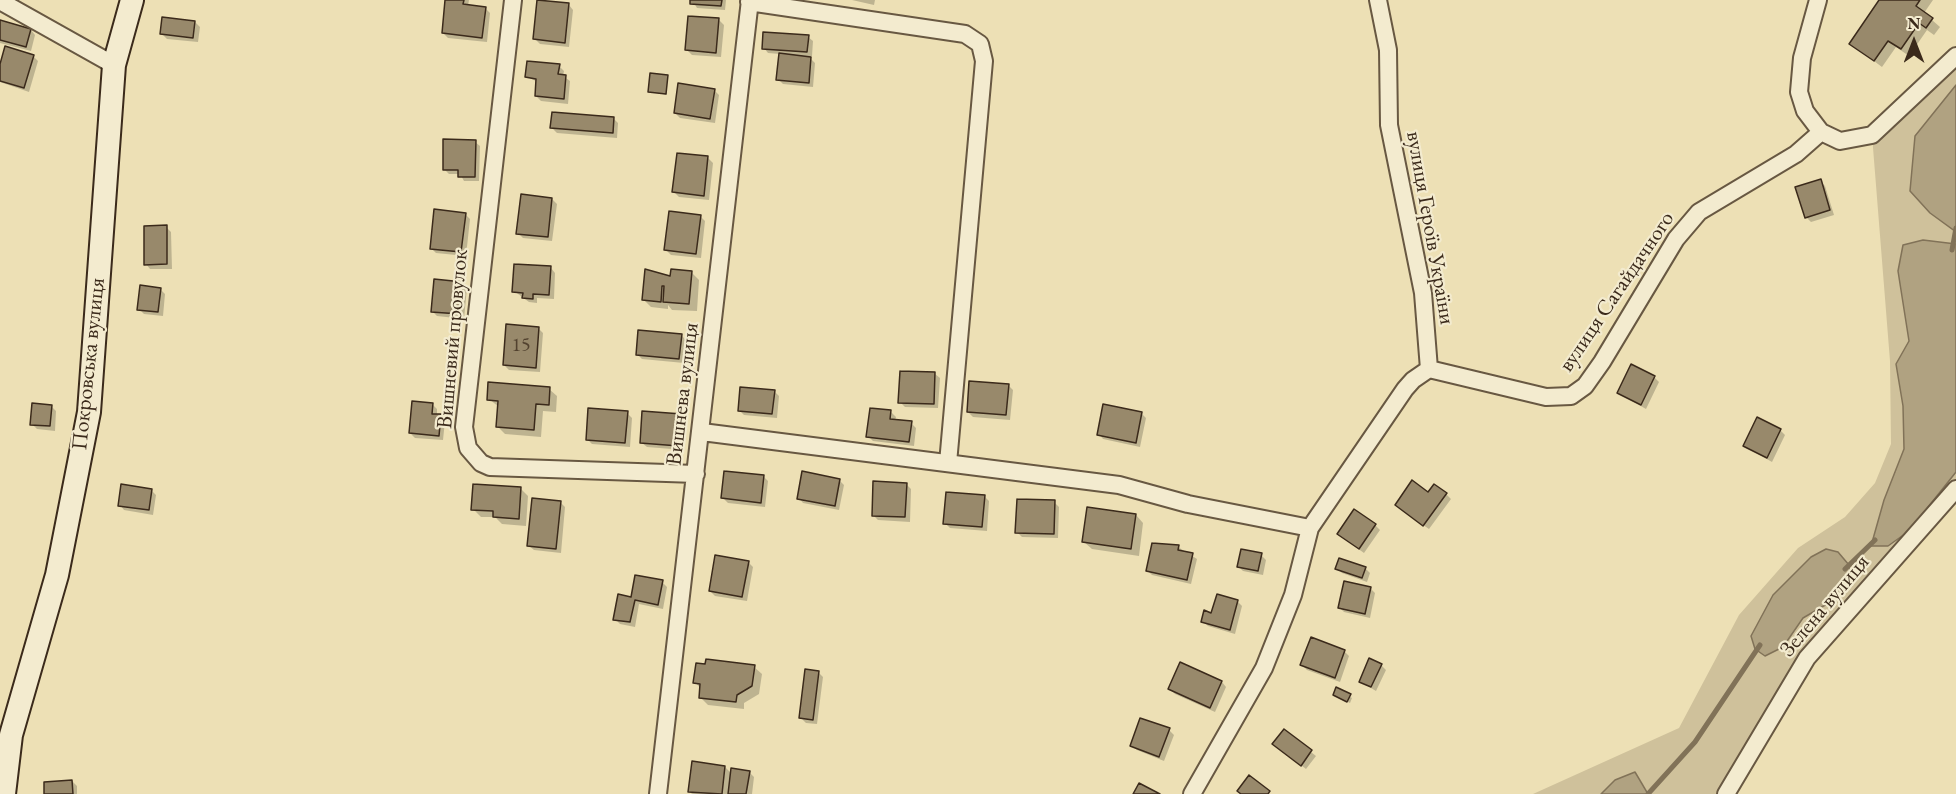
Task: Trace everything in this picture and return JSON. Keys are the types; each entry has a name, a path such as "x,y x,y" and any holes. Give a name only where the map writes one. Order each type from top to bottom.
{"street":[{"name":"Покровська вулиця","path":"4,794 11,735 57,575 89,412 114,65 132,0"},
{"name":"Вишневий провулок","path":"513,0 464,427 468,448 481,463 490,467 696,474"},
{"name":"вулиця Героїв України","path":"1378,0 1388,50 1389,125 1423,293 1429,369"},
{"path":"1818,0 1802,58 1799,92 1805,111 1821,132 1840,141 1872,135 1956,56"},
{"path":"0,1 114,65"},
{"path":"749,1 965,34 980,44 984,60 948,463"},
{"name":"Вишнева вулиця","path":"658,794 702,432 749,1"},
{"name":"вулиця Сагайдачного","path":"1429,369 1546,397 1571,396 1585,386 1602,362 1623,323 1687,224 1711,203 1796,154 1821,132"},
{"path":"1192,794 1263,668 1293,595 1310,528 1405,389 1429,369"},
{"path":"702,432 1119,485 1188,504 1310,528"},
{"name":"Зелена вулиця","path":"1726,794 1807,658 1956,489"}],"shaded area":[{"path":"1956,56 1956,489 1807,658 1726,794 1649,794 1635,772 1615,780 1601,794 1533,794 1679,728 1739,615 1798,548 1845,517 1875,483 1891,444 1890,361 1872,135"},
{"path":"1956,85 1956,232 1930,213 1910,191 1915,136"},
{"path":"1923,240 1956,244 1956,472 1909,531 1888,546 1871,546 1884,500 1904,449 1903,406 1896,364 1909,341 1898,271 1903,245"},
{"path":"1826,549 1838,552 1849,565 1851,578 1846,589 1839,597 1803,618 1783,647 1765,656 1755,649 1751,636 1773,595 1811,557"},
{"path":"1635,772 1648,794 1601,794 1615,780"}],"building":[{"path":"445,0 464,0 463,4 486,7 482,38 442,33"},
{"path":"537,0 569,3 565,43 533,39"},
{"path":"690,0 722,0 721,6 690,4"},
{"path":"1879,0 1920,0 1916,6 1933,18 1926,28 1919,23 1901,49 1888,41 1874,61 1849,44"},
{"path":"688,16 719,18 716,53 685,50"},
{"path":"162,17 195,21 193,38 160,34"},
{"path":"0,20 31,29 26,47 0,40"},
{"path":"763,32 809,35 807,52 762,49"},
{"path":"5,46 34,55 24,88 0,81 0,64"},
{"path":"779,53 811,57 809,83 776,80"},
{"path":"527,61 560,64 558,74 566,75 564,99 535,96 536,79 525,77"},
{"path":"650,73 668,75 666,94 648,92"},
{"path":"678,83 715,89 710,119 674,113"},
{"path":"552,112 614,117 613,133 550,128"},
{"path":"443,139 476,140 475,177 458,177 458,170 443,170"},
{"path":"677,153 708,156 704,196 672,192"},
{"path":"1821,179 1830,210 1805,218 1795,187"},
{"path":"521,194 552,198 548,237 516,234"},
{"path":"434,209 466,213 461,252 430,249"},
{"path":"669,211 701,215 696,254 664,250"},
{"path":"167,225 167,264 144,265 144,226"},
{"path":"514,264 551,266 549,295 533,294 533,299 522,298 523,293 512,292"},
{"path":"645,269 670,276 671,269 692,271 689,304 663,302 664,286 662,286 661,302 642,300"},
{"path":"434,279 463,282 460,314 431,312"},
{"path":"140,285 161,288 158,312 137,310"},
{"path":"506,324 539,327 536,368 503,365"},
{"path":"638,330 682,334 679,359 636,355"},
{"path":"1631,364 1655,376 1641,405 1617,393"},
{"path":"900,371 935,372 934,404 898,403"},
{"path":"969,381 1009,384 1006,415 967,412"},
{"path":"488,382 550,387 549,405 536,404 534,430 496,427 498,401 487,400"},
{"path":"740,387 775,390 772,414 738,411"},
{"path":"412,401 433,403 432,414 441,414 439,436 409,433"},
{"path":"32,403 52,405 50,426 30,425"},
{"path":"1103,404 1142,412 1136,443 1097,435"},
{"path":"588,408 628,411 625,443 586,440"},
{"path":"870,408 891,410 890,419 912,421 909,442 866,437"},
{"path":"642,411 682,414 679,446 640,443"},
{"path":"1757,417 1781,429 1767,458 1743,446"},
{"path":"724,471 764,475 761,503 721,498"},
{"path":"802,471 840,479 835,506 797,499"},
{"path":"1412,480 1428,492 1434,484 1447,493 1423,526 1395,505"},
{"path":"873,481 907,483 905,517 872,516"},
{"path":"121,484 152,489 149,510 118,506"},
{"path":"473,484 521,487 519,519 493,517 493,511 471,510"},
{"path":"946,492 985,495 982,527 943,524"},
{"path":"532,498 561,501 556,549 527,546"},
{"path":"1017,499 1055,500 1054,534 1015,533"},
{"path":"1087,507 1136,514 1131,549 1082,542"},
{"path":"1354,509 1376,524 1359,549 1337,534"},
{"path":"1152,543 1179,545 1178,550 1193,553 1187,580 1146,571"},
{"path":"1241,549 1262,553 1258,571 1237,567"},
{"path":"715,555 749,561 742,597 709,591"},
{"path":"1339,558 1366,567 1362,578 1335,569"},
{"path":"635,575 663,580 658,605 635,600 630,622 613,620 618,594 631,597"},
{"path":"1344,581 1371,587 1365,614 1338,608"},
{"path":"1217,594 1238,600 1230,630 1201,622 1204,610 1211,613"},
{"path":"1311,637 1345,650 1335,678 1300,665"},
{"path":"1369,658 1382,664 1371,687 1359,682"},
{"path":"706,659 755,665 752,686 737,695 736,702 699,698 700,684 693,683 696,663 705,664"},
{"path":"1180,662 1222,681 1210,708 1168,689"},
{"path":"805,669 819,671 813,720 799,718"},
{"path":"1336,687 1351,694 1347,702 1333,695"},
{"path":"1140,718 1170,728 1159,757 1130,746"},
{"path":"1284,729 1312,750 1301,766 1272,744"},
{"path":"692,761 725,766 722,794 688,792"},
{"path":"731,768 750,771 746,794 728,794"},
{"path":"1249,775 1270,791 1268,794 1241,794 1237,791"},
{"path":"72,780 73,794 44,794 44,782"},
{"path":"1139,783 1160,794 1133,794"}],"waterway":[{"path":"1952,250 1956,228"},
{"path":"1845,569 1875,540"},
{"path":"1648,794 1695,742 1760,645"}]}
